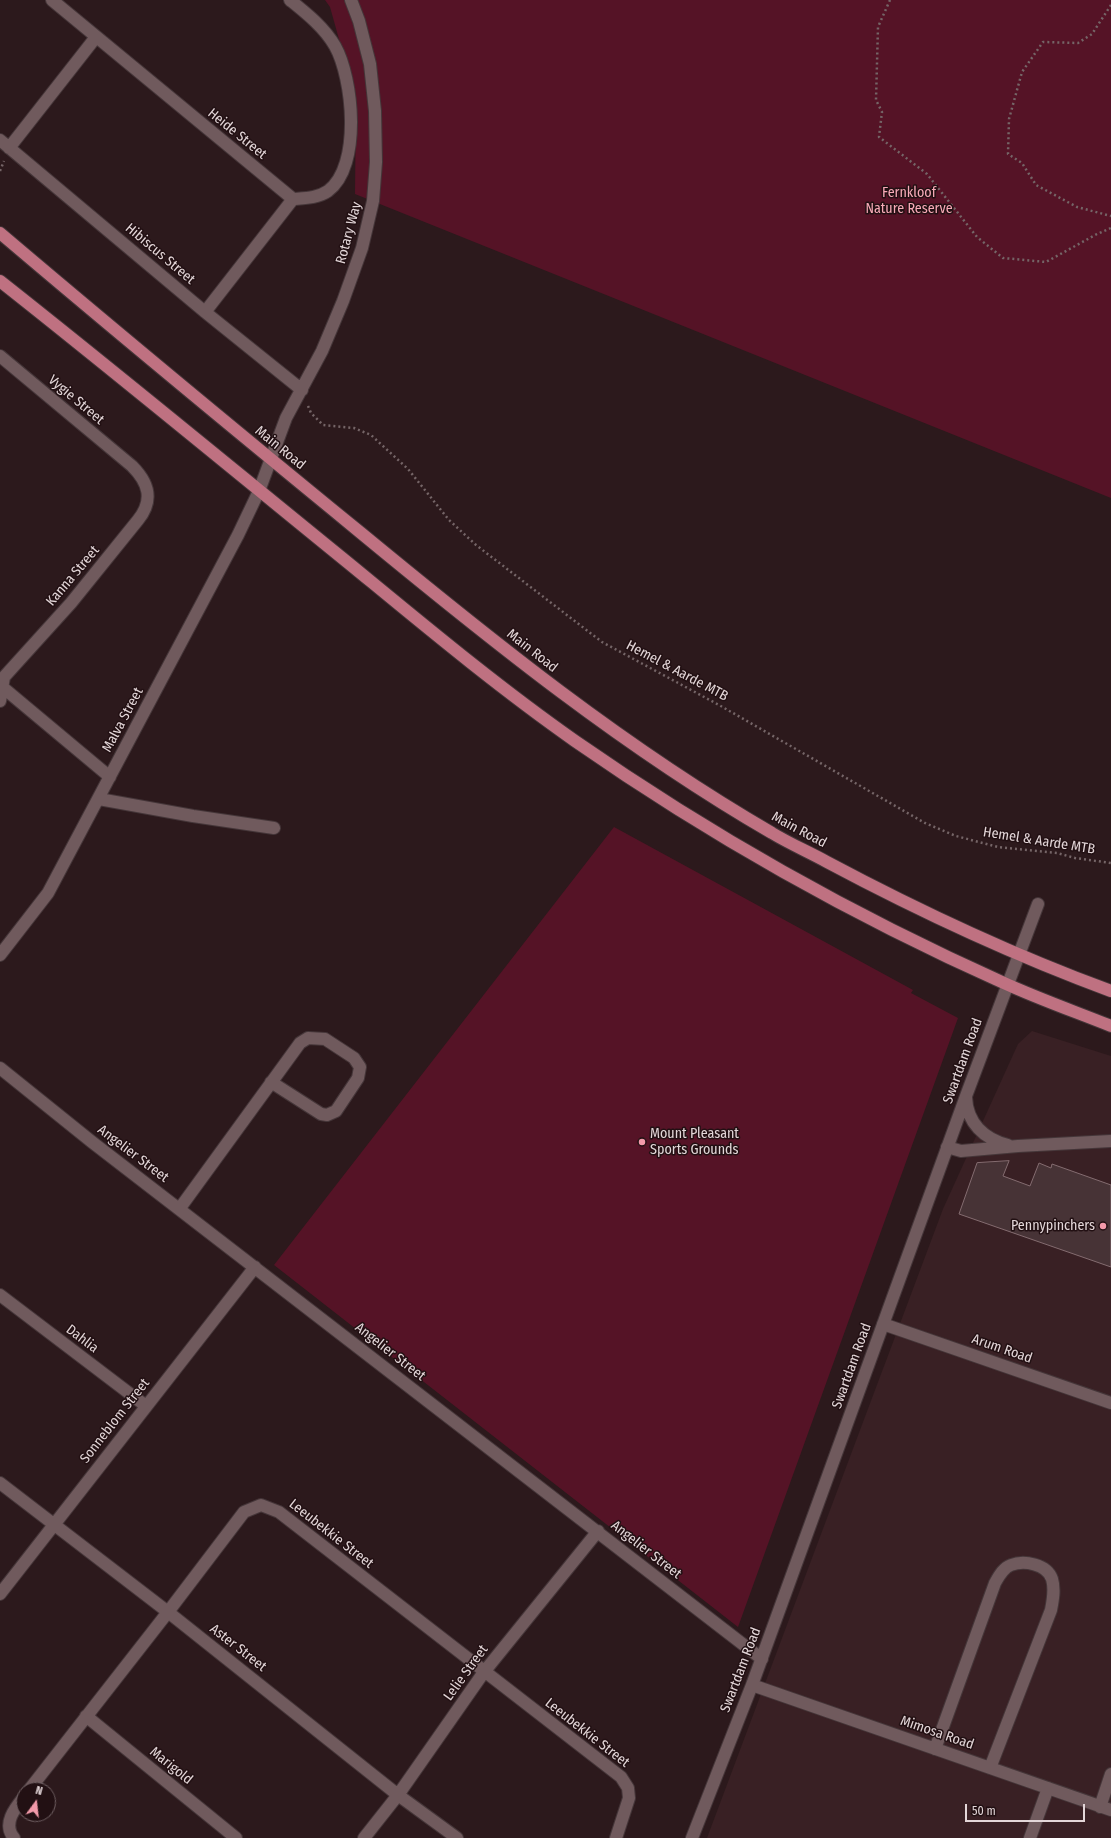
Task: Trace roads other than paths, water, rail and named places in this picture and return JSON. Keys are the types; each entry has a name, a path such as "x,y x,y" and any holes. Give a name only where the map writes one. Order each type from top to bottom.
{"main road":[{"name":"Main Road","path":"0,233 116,332 451,608 539,677 656,759 774,834 922,911 1019,955 1111,991"},
{"path":"0,281 112,370 494,681 573,739 627,776 718,834 862,915 1008,984 1111,1026"}],"street":[{"name":"Heide Street","path":"52,0 293,200"},
{"path":"206,312 293,200 314,198 328,190 338,180 346,166 350,143 350,113 346,81 335,46 323,30 290,0"},
{"name":"Rotary Way","path":"270,459 286,418 322,351 343,300 362,248 373,201 376,162 375,111 371,72 359,21 350,0"},
{"path":"5,144 96,37"},
{"name":"Hibiscus Street","path":"5,144 302,390"},
{"name":"Vygie Street","path":"0,356 132,466"},
{"name":"Malva Street","path":"0,956 48,893 238,535 259,491 270,459"},
{"name":"Kanna Street","path":"0,701 1,686 4,677 71,603 144,512 148,500 145,482 141,475 132,466"},
{"path":"1,686 110,777"},
{"path":"99,799 193,816 274,828"},
{"name":"Swartdam Road","path":"692,1838 762,1659 947,1147 1038,904"},
{"path":"180,1208 271,1082 300,1043 308,1038 325,1039 354,1058 360,1067 358,1078 341,1104 332,1114 327,1115 321,1114 271,1082"},
{"name":"Angelier Street","path":"0,1068 92,1142 180,1208 762,1659"},
{"path":"966,1096 969,1116 978,1129 993,1140 1018,1146"},
{"path":"947,1147 961,1151 1111,1141"},
{"name":"Sonneblom Street","path":"0,1594 255,1267"},
{"name":"Dahlia","path":"0,1295 146,1406"},
{"name":"Arum Road","path":"883,1324 1111,1403"},
{"name":"Aster Street","path":"0,1484 168,1612 398,1795 457,1838"},
{"name":"Leeubekkie Street","path":"35,1782 244,1512 261,1506 279,1512 621,1777 628,1788 629,1798 616,1838"},
{"name":"Lelie Street","path":"364,1838 398,1795 484,1672 598,1531"},
{"path":"935,1749 994,1583 1002,1571 1011,1565 1023,1562 1035,1565 1046,1570 1052,1578 1052,1610 990,1768"},
{"name":"Mimosa Road","path":"752,1685 1105,1809"},
{"name":"Marigold","path":"86,1716 236,1838"},
{"path":"1105,1809 1111,1774"},
{"path":"1030,1838 1048,1788"},
{"path":"14,1838 10,1832 10,1820 16,1810"}],"place":[{"name":"Mount Pleasant Sports Grounds","path":"642,1142"},
{"name":"Pennypinchers","path":"1103,1226"}],"park label":[{"name":"Fernkloof Nature Reserve","path":"909,202"}]}
